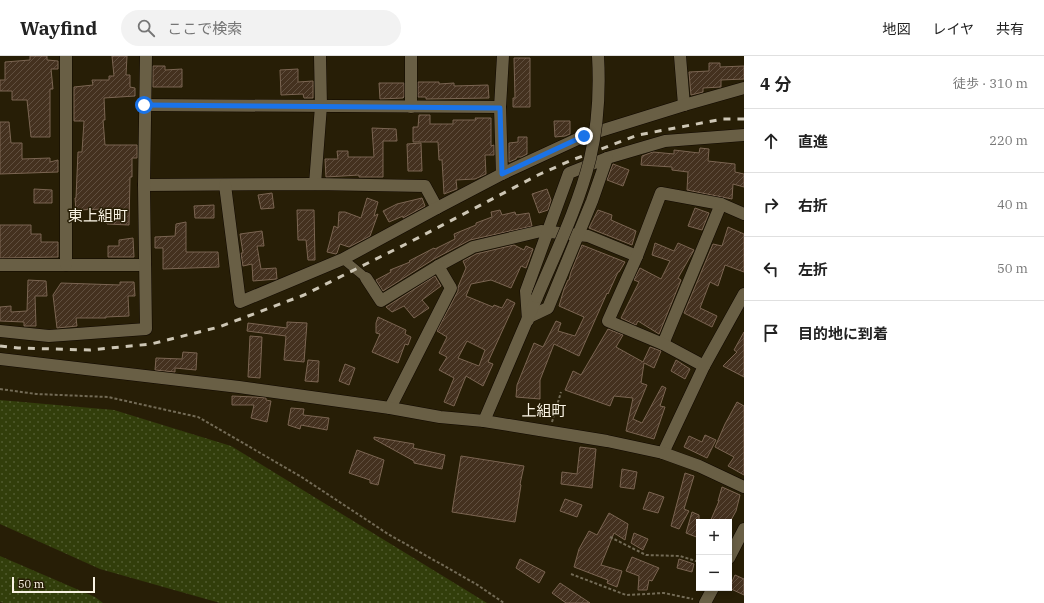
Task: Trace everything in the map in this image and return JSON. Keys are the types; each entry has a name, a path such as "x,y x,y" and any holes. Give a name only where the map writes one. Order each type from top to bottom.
{"street":[{"path":"66,56 66,265"},
{"path":"0,331 49,336 146,329 144,105 146,56"},
{"path":"315,184 321,106 320,56"},
{"path":"411,56 411,106"},
{"path":"502,174 500,108 503,56"},
{"path":"484,421 576,204 590,160 600,83 598,56"},
{"path":"680,56 684,105"},
{"path":"225,185 240,302 343,259 502,174 584,136 744,88"},
{"path":"144,105 411,106 500,108"},
{"path":"528,318 526,292 568,173 607,158 665,141 744,135"},
{"path":"528,318 548,308 592,201 607,158"},
{"path":"144,184 315,184 426,186 437,208"},
{"path":"704,366 663,344 608,321 637,256 661,194 721,204 744,214"},
{"path":"663,344 721,204"},
{"path":"343,259 366,278 381,301 438,266 473,247 541,231 588,236 637,256"},
{"path":"0,265 145,265"},
{"path":"390,408 451,288 438,266"},
{"path":"663,453 704,366 744,294"},
{"path":"0,359 239,387 390,408 440,417 484,421 607,441 663,453 699,466 744,487"},
{"path":"731,555 743,535"},
{"path":"702,602 711,591"}],"path":[{"path":"0,389 36,394 108,397 198,417 300,476 388,534 476,584 504,603"},
{"path":"551,425 561,392"},
{"path":"610,537 646,555 680,556 696,561"},
{"path":"571,574 626,595 664,593 702,602"}],"green space":[{"path":"0,400 114,410 231,446 487,603 220,603 100,569 0,524"},
{"path":"0,556 95,597 103,603 0,602"}],"building":[{"path":"30,56 47,56 47,60 58,61 58,69 51,69 53,89 50,89 50,137 31,137 27,100 12,100 12,91 0,91 0,80 5,80 5,62 30,60"},
{"path":"112,56 127,56 126,75 130,75 130,87 135,88 135,96 104,98 105,120 103,120 105,145 137,145 137,158 132,158 132,177 130,177 129,225 107,224 106,209 76,210 75,198 78,152 82,152 84,121 74,121 74,87 93,85 92,80 109,80 109,76 114,76"},
{"path":"514,58 530,58 530,107 513,107 513,98 515,98"},
{"path":"709,63 720,63 720,67 744,66 744,79 721,80 721,87 703,88 703,92 691,95 689,72 709,71"},
{"path":"153,66 165,66 165,70 182,69 182,87 153,87"},
{"path":"298,69 298,82 313,81 313,98 304,98 303,94 281,95 280,70"},
{"path":"418,82 439,82 439,84 454,83 454,86 488,85 489,98 426,99 426,97 418,97"},
{"path":"379,83 404,83 404,97 380,99"},
{"path":"419,115 430,115 430,124 453,124 453,120 476,120 475,118 491,118 491,146 494,145 494,155 485,155 486,174 475,179 456,180 457,189 444,194 442,160 439,160 438,142 413,142 413,127 418,127"},
{"path":"554,121 570,121 570,134 555,137"},
{"path":"0,122 9,122 11,143 22,143 22,159 50,158 50,162 58,160 58,172 0,174"},
{"path":"372,128 396,129 397,141 383,141 383,177 359,177 359,175 326,177 325,159 338,159 337,151 348,151 348,157 374,157"},
{"path":"518,137 527,137 527,154 517,157 509,162 509,143 518,142"},
{"path":"421,143 422,171 408,171 407,144"},
{"path":"700,148 709,149 708,161 735,164 735,172 744,174 744,187 733,184 732,199 687,190 688,172 672,170 672,167 641,165 642,156 653,152 674,154 674,150 699,153"},
{"path":"613,164 629,170 623,186 607,180"},
{"path":"34,189 52,190 52,203 34,203"},
{"path":"547,189 551,200 548,210 539,213 532,194"},
{"path":"272,193 274,208 261,209 258,195"},
{"path":"367,198 378,202 374,216 378,214 370,236 349,247 340,244 336,254 327,252 334,226 338,228 339,212 345,212 361,218"},
{"path":"422,198 425,206 403,218 403,216 389,222 383,211 397,204"},
{"path":"214,205 214,218 195,218 194,206"},
{"path":"695,208 709,213 702,230 688,226"},
{"path":"297,210 314,210 315,260 308,260 306,240 298,240"},
{"path":"500,210 502,215 515,212 516,215 529,213 532,226 470,240 434,259 383,291 376,280 391,272 390,270 410,262 409,261 434,248 435,249 455,239 454,234 492,217 491,212"},
{"path":"598,210 612,215 611,220 636,231 632,245 589,228"},
{"path":"186,222 186,252 218,252 219,267 163,269 163,248 155,248 155,237 175,236 176,224"},
{"path":"0,225 31,225 31,234 41,234 41,242 58,242 58,257 0,258"},
{"path":"728,227 744,234 744,272 725,265 718,286 710,282 700,308 717,316 712,327 684,313 713,244 722,246"},
{"path":"262,231 264,246 257,246 261,269 276,268 277,279 253,281 252,264 243,266 241,253 243,253 240,234"},
{"path":"133,238 134,257 108,257 108,246 119,246 119,240"},
{"path":"655,243 674,251 678,243 694,250 678,278 681,280 659,334 638,321 636,325 621,318 639,282 634,280 640,268 661,279 670,261 652,255"},
{"path":"514,245 524,250 526,246 533,249 526,268 521,266 511,288 491,280 471,284 466,296 493,307 494,305 502,308 507,299 515,303 488,362 493,364 483,386 466,376 454,406 444,402 454,378 439,370 447,357 439,353 447,337 437,331 458,291 458,287 466,268 463,261 476,254","holes":["467,341 485,350 479,366 458,358"]},
{"path":"582,245 625,262 618,272 608,294 607,293 579,356 554,344 540,380 540,399 516,397 517,385 534,343 543,347 556,321 561,323 558,331 575,336 584,317 559,306 564,289 569,280"},
{"path":"435,276 441,286 422,300 429,308 414,318 404,306 392,312 386,307"},
{"path":"28,280 46,281 47,296 35,296 36,326 24,326 24,322 0,321 0,307 11,306 11,312 27,311"},
{"path":"120,282 134,282 135,296 128,296 129,316 76,318 77,326 57,328 53,295 61,283 120,285"},
{"path":"378,317 406,330 405,334 411,337 408,345 405,344 398,363 372,352 380,334 376,333 376,323"},
{"path":"287,322 307,323 304,362 284,360 286,336 247,331 248,323 287,328"},
{"path":"608,329 623,335 616,347 643,362 650,347 661,351 654,368 644,363 641,383 647,385 633,419 642,423 662,386 666,388 660,406 665,407 654,439 626,431 633,398 614,396 610,406 565,390 573,371 581,375"},
{"path":"744,332 744,377 723,366 737,352 734,350"},
{"path":"250,336 262,337 260,378 248,377"},
{"path":"183,352 197,353 196,370 175,368 175,372 155,370 156,358 182,359"},
{"path":"308,360 319,361 318,382 305,381"},
{"path":"676,360 690,369 685,379 671,371"},
{"path":"345,364 355,368 349,385 339,381"},
{"path":"232,396 266,398 266,400 271,401 267,422 251,418 254,405 232,405"},
{"path":"737,402 744,406 744,475 728,466 734,457 715,447"},
{"path":"291,408 304,409 303,415 329,418 327,430 301,425 300,429 288,425"},
{"path":"705,435 716,440 707,458 684,447 689,436 702,442"},
{"path":"374,437 414,444 413,448 445,455 442,469 414,463 414,461 374,439"},
{"path":"580,447 596,449 592,488 561,484 562,472 577,474"},
{"path":"357,450 384,460 378,485 370,483 370,480 349,473"},
{"path":"461,456 524,466 515,522 452,512"},
{"path":"622,469 637,472 634,489 620,487"},
{"path":"685,473 694,476 684,509 689,511 679,529 671,526"},
{"path":"722,487 740,495 736,511 732,519 711,519"},
{"path":"649,492 664,497 658,513 643,509"},
{"path":"565,499 582,505 577,517 560,511"},
{"path":"692,512 699,515 699,519 696,519 696,537 686,533"},
{"path":"609,513 628,524 625,540 614,533 601,565 622,571 617,587 607,583 608,580 574,567 579,549 589,531 597,535"},
{"path":"634,533 648,539 643,550 631,543"},
{"path":"632,557 659,568 652,581 649,580 647,590 638,590 639,576 626,571"},
{"path":"520,559 545,572 539,583 516,568"},
{"path":"679,559 694,564 692,572 677,568"},
{"path":"735,575 744,579 744,595 732,589 732,582"},
{"path":"560,583 590,603 566,603 552,593"}],"railway":[{"path":"0,346 90,350 151,344 219,327 304,295 410,242 538,175 572,160 638,135 723,119 744,119"}],"district":[{"name":"東上組町","path":"98,216"},
{"name":"上組町","path":"544,411"}],"route":[{"path":"144,105 500,108 502,174 584,136"}]}
